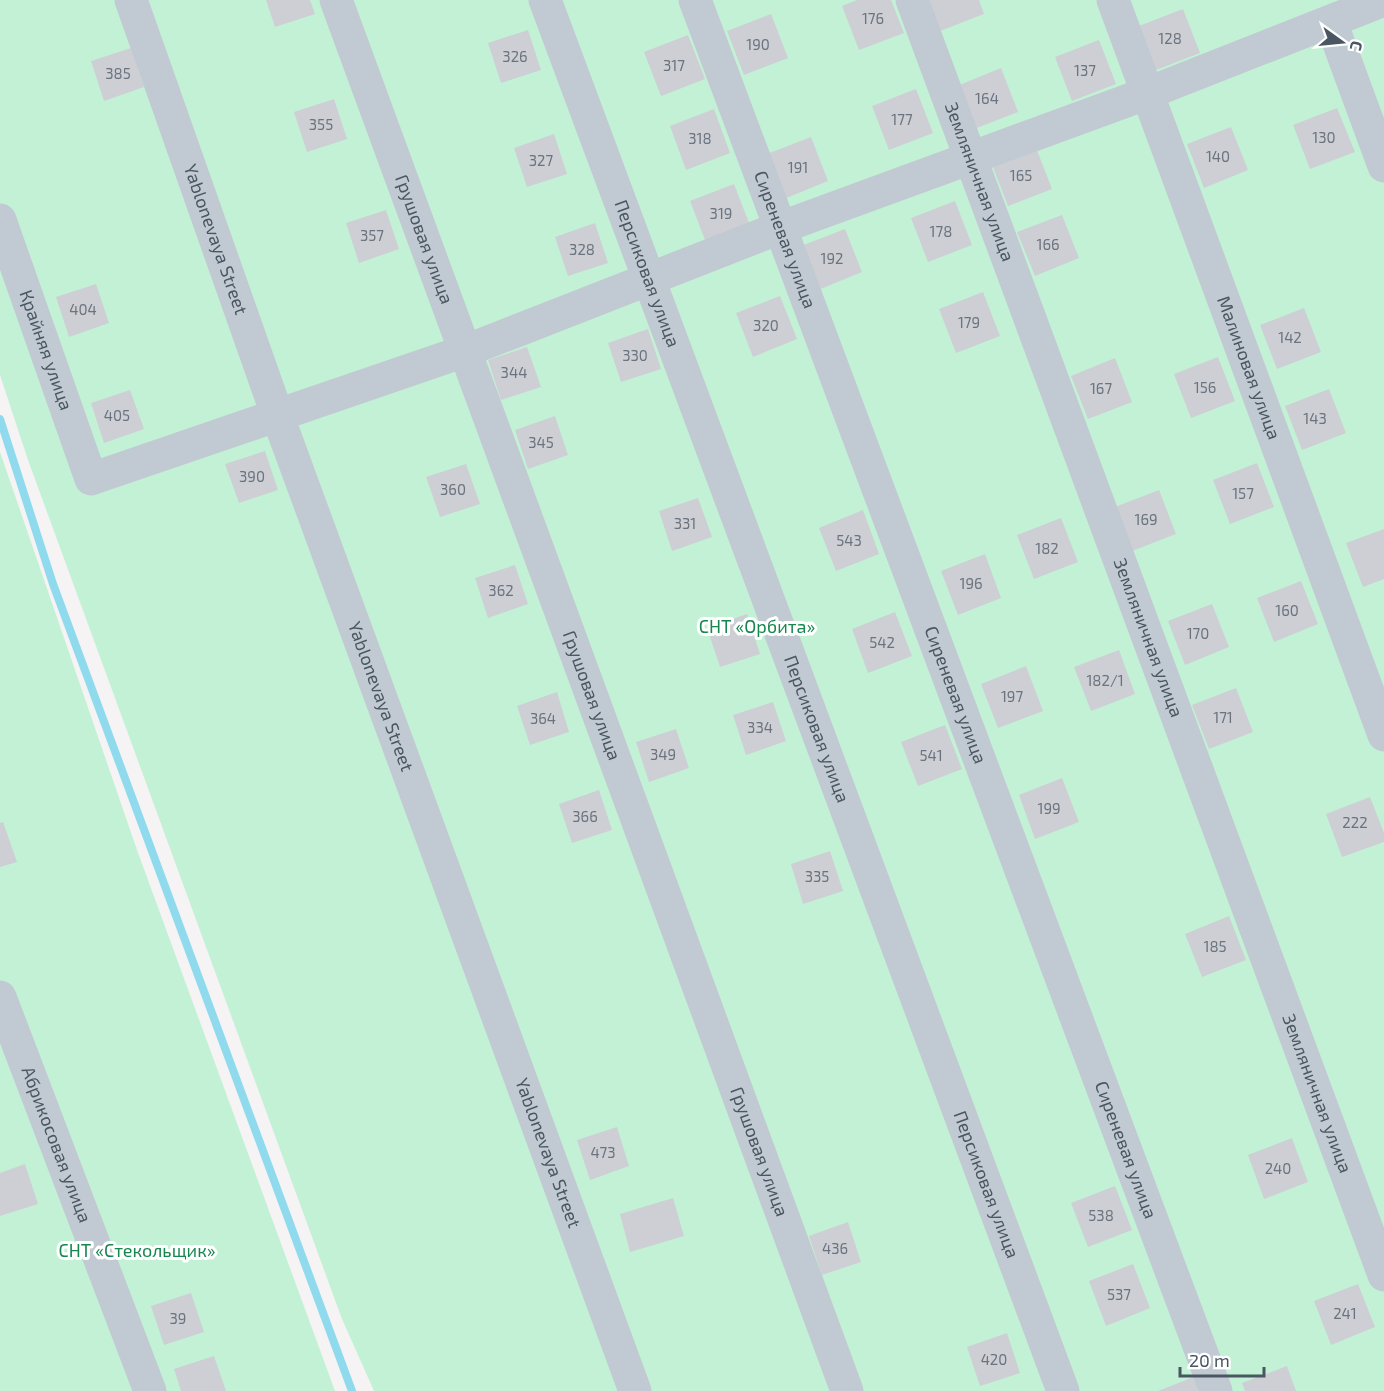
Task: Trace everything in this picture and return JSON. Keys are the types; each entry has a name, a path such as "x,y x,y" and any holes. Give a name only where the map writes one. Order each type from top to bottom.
{"street":[{"name":"Yablonevaya Street","path":"131,0 278,417 635,1391"},
{"name":"Грушовая улица","path":"336,0 847,1391"},
{"name":"Персиковая улица","path":"545,0 1063,1391"},
{"name":"Сиреневая улица","path":"695,0 782,226 1216,1391"},
{"name":"Земляничная улица","path":"912,0 1384,1275"},
{"name":"Малиновая улица","path":"1113,0 1384,735"},
{"path":"278,417 465,351 650,280 782,226 1148,93 1384,0"},
{"path":"1330,22 1384,166"},
{"name":"Крайняя улица","path":"0,220 91,479 278,417"},
{"name":"Абрикосовая улица","path":"0,997 150,1391"}],"green space":[{"name":"СНТ «Орбита»","path":"0,0 1384,0 1384,1391 374,1391 342,1319 28,460 0,375"},
{"name":"СНТ «Стекольщик»","path":"0,452 137,850 335,1391 0,1391"}],"building":[{"path":"266,0 310,0 315,14 275,27"},
{"path":"857,0 891,0 904,33 859,50 842,6"},
{"path":"928,0 979,0 984,14 940,31"},
{"path":"1183,9 1200,53 1156,70 1139,26"},
{"path":"771,14 788,58 744,75 727,31"},
{"path":"528,30 541,70 501,83 488,43"},
{"path":"688,35 705,79 661,96 644,52"},
{"path":"1099,40 1116,84 1072,101 1055,57"},
{"path":"131,48 144,87 104,101 91,61"},
{"path":"1001,68 1018,112 974,129 957,86"},
{"path":"916,89 933,133 889,150 872,106"},
{"path":"334,99 347,139 307,152 294,112"},
{"path":"1337,108 1355,152 1310,169 1293,125"},
{"path":"714,109 730,153 686,170 670,126"},
{"path":"1231,127 1248,170 1204,188 1187,144"},
{"path":"554,134 567,174 527,187 514,148"},
{"path":"811,137 828,181 784,199 767,154"},
{"path":"1035,145 1052,189 1008,206 991,162"},
{"path":"734,184 751,228 707,245 690,201"},
{"path":"955,201 972,245 928,262 911,218"},
{"path":"386,210 399,249 359,263 346,223"},
{"path":"1062,215 1079,258 1035,276 1017,232"},
{"path":"595,223 608,263 568,276 555,237"},
{"path":"845,229 862,272 818,290 801,246"},
{"path":"96,284 109,323 69,337 56,297"},
{"path":"983,292 1000,336 956,353 939,309"},
{"path":"780,296 797,339 753,357 736,313"},
{"path":"1304,308 1321,352 1277,369 1260,325"},
{"path":"648,329 661,369 621,382 608,343"},
{"path":"527,347 541,387 501,400 488,360"},
{"path":"1218,357 1235,401 1191,418 1174,374"},
{"path":"1115,358 1132,402 1088,419 1071,376"},
{"path":"1329,389 1346,433 1302,450 1285,406"},
{"path":"130,390 144,429 104,443 91,403"},
{"path":"555,416 568,455 528,469 515,430"},
{"path":"265,451 278,490 239,503 225,464"},
{"path":"1257,463 1274,507 1230,524 1213,480"},
{"path":"466,464 480,504 440,517 426,477"},
{"path":"1159,490 1176,534 1132,551 1115,507"},
{"path":"698,498 712,537 672,551 659,511"},
{"path":"863,510 879,554 836,571 819,528"},
{"path":"1061,518 1078,562 1034,579 1017,535"},
{"path":"1384,529 1384,579 1363,587 1346,543"},
{"path":"985,554 1001,598 958,615 941,571"},
{"path":"515,565 528,604 488,618 475,578"},
{"path":"1301,581 1318,624 1274,642 1257,598"},
{"path":"1212,604 1229,647 1185,665 1168,621"},
{"path":"895,612 912,656 868,673 852,629"},
{"path":"747,614 760,654 720,667 707,628"},
{"path":"1119,650 1135,694 1091,711 1074,667"},
{"path":"1026,666 1043,711 998,728 981,684"},
{"path":"1236,688 1253,732 1209,749 1192,705"},
{"path":"557,692 569,732 530,745 517,706"},
{"path":"773,702 786,741 746,755 733,715"},
{"path":"945,725 962,769 918,786 901,742"},
{"path":"676,729 689,768 649,782 636,742"},
{"path":"1062,778 1079,822 1035,839 1019,795"},
{"path":"599,790 612,830 572,843 559,804"},
{"path":"1370,797 1384,833 1384,842 1342,857 1326,814"},
{"path":"3,822 17,862 0,867 0,823"},
{"path":"830,851 843,891 803,904 791,864"},
{"path":"1229,916 1246,960 1202,977 1185,934"},
{"path":"617,1127 629,1166 590,1180 577,1140"},
{"path":"1292,1138 1308,1182 1264,1199 1248,1155"},
{"path":"25,1164 38,1204 0,1216 0,1173"},
{"path":"1115,1186 1132,1230 1088,1247 1071,1203"},
{"path":"673,1198 684,1236 630,1252 620,1214"},
{"path":"848,1222 861,1262 822,1275 809,1236"},
{"path":"1133,1264 1150,1308 1106,1326 1089,1281"},
{"path":"1358,1284 1375,1327 1331,1345 1314,1301"},
{"path":"191,1293 204,1332 164,1345 151,1306"},
{"path":"1007,1333 1020,1373 980,1386 967,1347"},
{"path":"214,1356 226,1391 181,1391 174,1369"},
{"path":"1287,1366 1296,1391 1245,1391 1242,1383"},
{"path":"1196,1376 1201,1391 1158,1391"}],"waterway":[{"path":"0,419 53,584 352,1391"}]}
